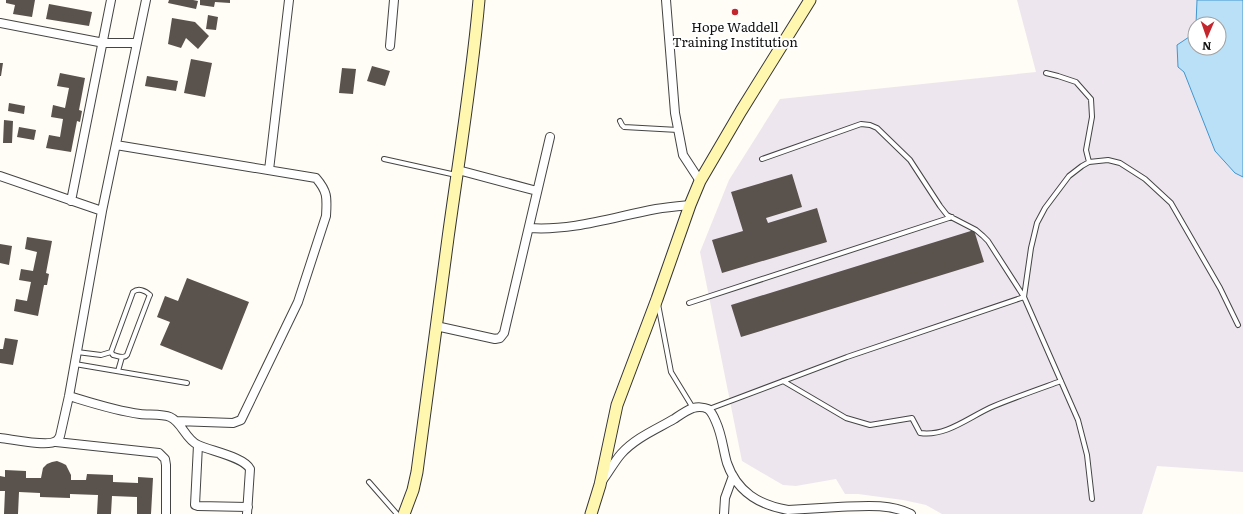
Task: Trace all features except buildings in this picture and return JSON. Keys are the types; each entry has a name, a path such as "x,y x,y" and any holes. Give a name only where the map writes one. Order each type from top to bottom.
{"street":[{"path":"72,201 104,43 111,0"},
{"path":"56,442 60,436 69,396 102,211 146,0"},
{"path":"269,170 288,0"},
{"path":"390,46 394,0"},
{"path":"404,514 413,490 417,472 475,43 479,0"},
{"path":"666,0 675,113 678,130 683,155 700,181"},
{"path":"591,514 600,485 617,405 700,181 741,111 810,0"},
{"path":"0,23 104,43 137,43"},
{"path":"436,326 495,339 500,338 504,333 550,137"},
{"path":"116,145 316,178 324,188 327,202 326,216 298,302 241,420 234,423 176,421"},
{"path":"458,172 537,191"},
{"path":"0,176 102,211"},
{"path":"529,228 545,229 576,226 658,208 690,205"},
{"path":"69,396 139,414 170,416 176,421 190,440 198,445 239,460 248,465 250,470 248,511 195,505 198,445"},
{"path":"600,485 622,453 639,439 693,408 704,408 708,409 712,413 718,428 727,463 734,476 742,488 763,504 788,510 888,506 904,510 911,514"},
{"path":"0,438 42,444 56,442 159,453 165,459 166,465 166,514"},
{"path":"724,514 725,498 734,476"}],"lane":[{"path":"1046,73 1076,82 1091,99 1092,117 1086,150 1089,162"},
{"path":"620,121 624,127 678,130"},
{"path":"762,159 861,124 870,124 877,128 910,160 947,215 976,230 988,241 1024,297 1078,420 1087,455 1092,499"},
{"path":"384,160 458,172"},
{"path":"1024,297 1031,248 1037,223 1045,208 1069,176 1082,166 1089,162 1108,160 1120,163 1145,179 1171,203 1220,288 1238,325"},
{"path":"689,303 952,217"},
{"path":"139,289 148,292 150,295 127,355 122,357 113,355 111,352 133,292 139,289"},
{"path":"708,409 847,357 1024,297"},
{"path":"657,299 671,372 693,408"},
{"path":"77,352 100,355 111,352"},
{"path":"118,371 122,357"},
{"path":"74,364 187,383"},
{"path":"782,381 846,418 870,425 912,418 920,433 926,434 941,432 993,406 1061,381"},
{"path":"369,482 397,514"}],"shaded area":[{"path":"1017,0 1197,0 1196,16 1187,16 1187,39 1177,46 1178,67 1184,72 1235,173 1243,177 1243,472 1157,466 1142,514 942,514 926,505 903,500 858,494 845,494 836,479 796,486 783,485 742,461 700,252 729,180 780,99 1036,72"}],"water":[{"path":"1197,0 1243,0 1243,177 1235,173 1215,151 1184,72 1178,67 1177,45 1187,38 1187,56 1227,56 1227,16 1196,16"}],"place":[{"name":"Hope Waddell Training Institution","path":"735,12"}]}
